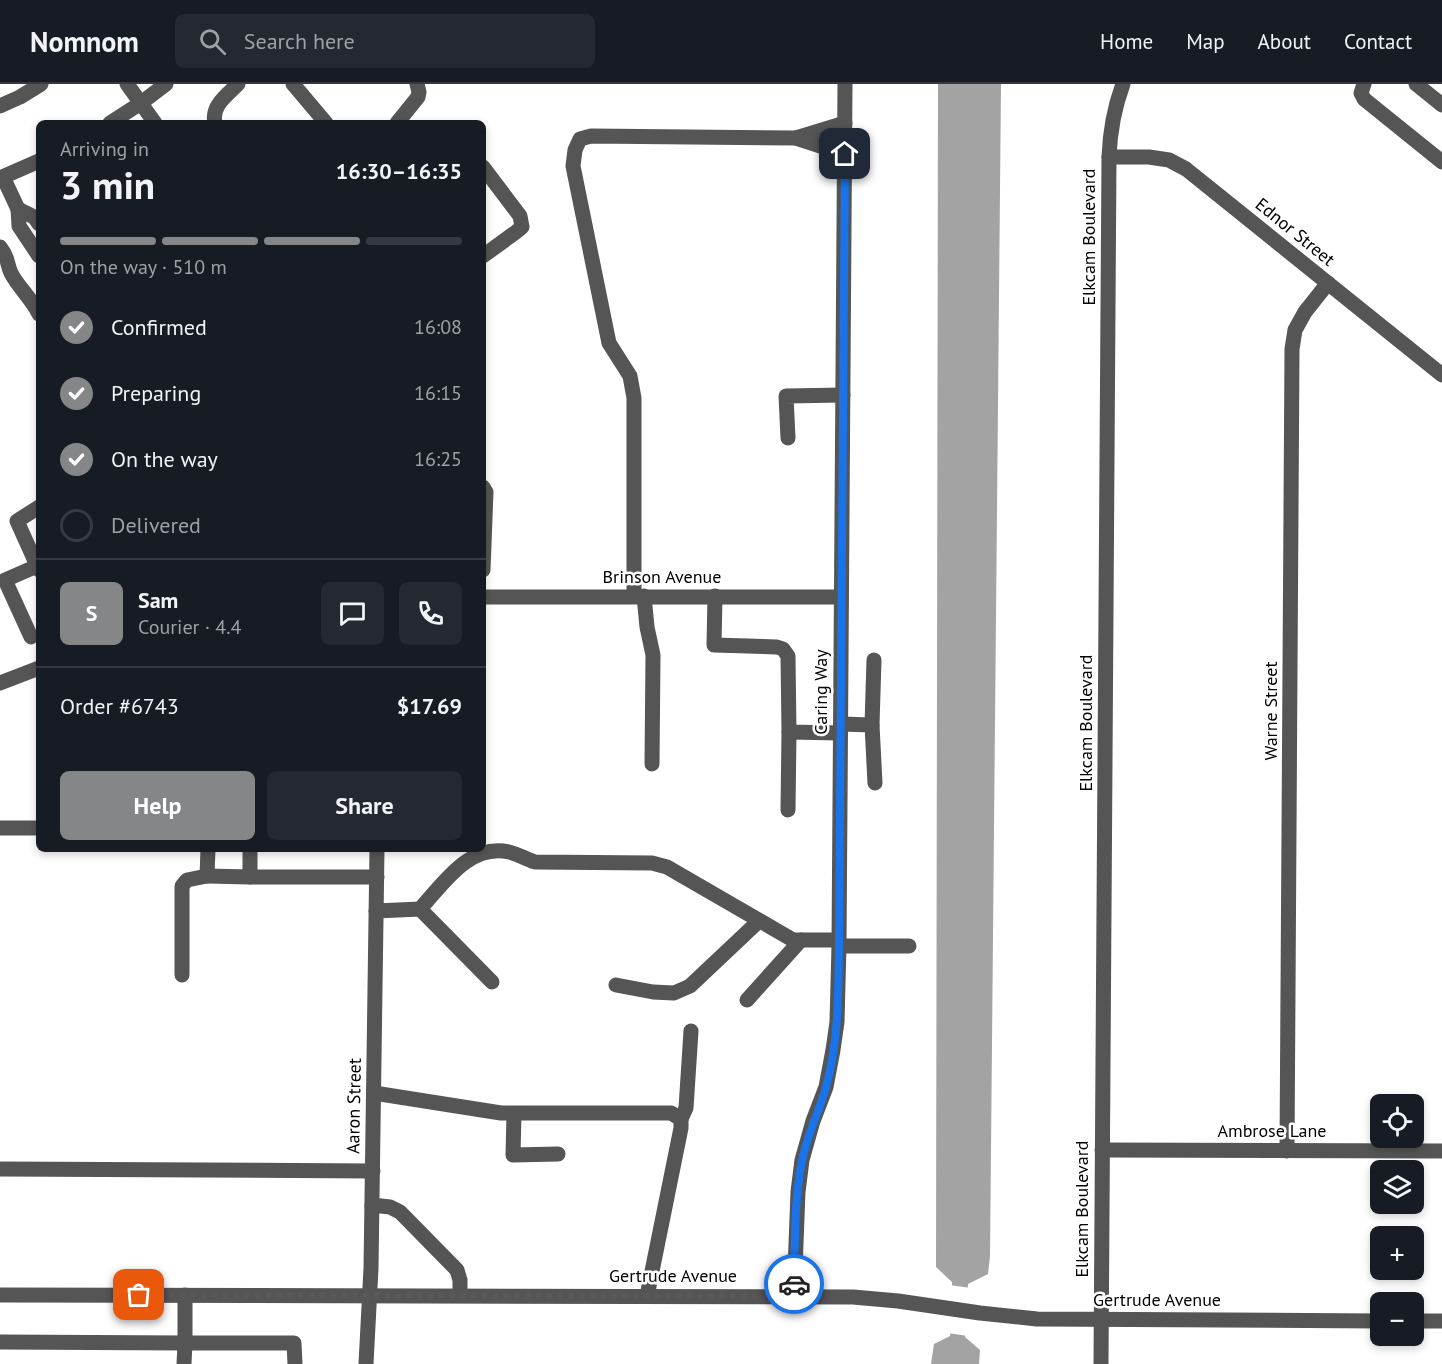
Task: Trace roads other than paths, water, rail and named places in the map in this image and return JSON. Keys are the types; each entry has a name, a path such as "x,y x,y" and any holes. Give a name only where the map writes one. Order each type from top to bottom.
{"street":[{"path":"0,106 41,84"},
{"path":"127,84 153,120"},
{"path":"115,120 166,84"},
{"path":"214,120 214,109 238,84"},
{"path":"293,84 323,120"},
{"path":"399,120 418,97 417,84"},
{"name":"Caring Way","path":"794,1296 798,1192 802,1161 813,1121 826,1087 837,1022 845,84"},
{"name":"Elkcam Boulevard","path":"1101,1364 1109,157 1110,134 1123,84"},
{"path":"1364,84 1361,93 1364,99 1442,162"},
{"path":"1416,84 1442,105"},
{"path":"796,138 845,123"},
{"path":"652,764 653,655 639,596 633,398 630,376 609,343 573,166 575,150 580,139 591,136 796,138 845,154"},
{"name":"Ednor Street","path":"1109,157 1149,157 1169,160 1186,169 1442,375"},
{"path":"36,162 1,178 18,209 19,226 36,252"},
{"path":"486,171 520,216 522,226 486,254"},
{"path":"18,209 36,220"},
{"path":"0,247 7,255 6,270 36,310"},
{"name":"Warne Street","path":"1287,1151 1292,350 1295,330 1305,312 1328,283"},
{"path":"788,438 786,396 843,395"},
{"path":"36,509 17,521 36,564"},
{"path":"31,637 3,581 36,569"},
{"path":"715,596 714,645 777,647 783,649 788,656 788,810"},
{"name":"Brinson Avenue","path":"486,597 841,597"},
{"path":"874,660 872,724 876,783"},
{"path":"0,683 36,669"},
{"path":"789,732 841,729 872,724"},
{"path":"0,828 36,828"},
{"path":"207,876 208,852"},
{"path":"250,852 250,877"},
{"name":"Aaron Street","path":"366,1364 373,1171 377,852"},
{"path":"376,911 420,909 459,867 484,852"},
{"path":"486,852 510,852 535,862 652,863 667,867 793,940 909,946"},
{"path":"182,975 182,886 187,880 207,876 377,877"},
{"path":"420,909 492,982"},
{"path":"616,985 653,992 674,993 682,990 690,986 759,921"},
{"path":"747,1000 801,940"},
{"path":"646,1296 681,1119 686,1108 691,1031"},
{"path":"374,1093 501,1113 671,1113 681,1119"},
{"path":"514,1114 513,1155 558,1154"},
{"name":"Ambrose Lane","path":"1102,1150 1442,1151"},
{"path":"0,1169 373,1171"},
{"path":"372,1205 390,1207 399,1212 457,1270 460,1295"},
{"name":"Gertrude Avenue","path":"0,1294 794,1296 876,1298 938,1308 1037,1319 1370,1320"},
{"path":"184,1364 185,1295"},
{"path":"1424,1321 1442,1321"},
{"path":"0,1342 294,1343 295,1364"}]}
